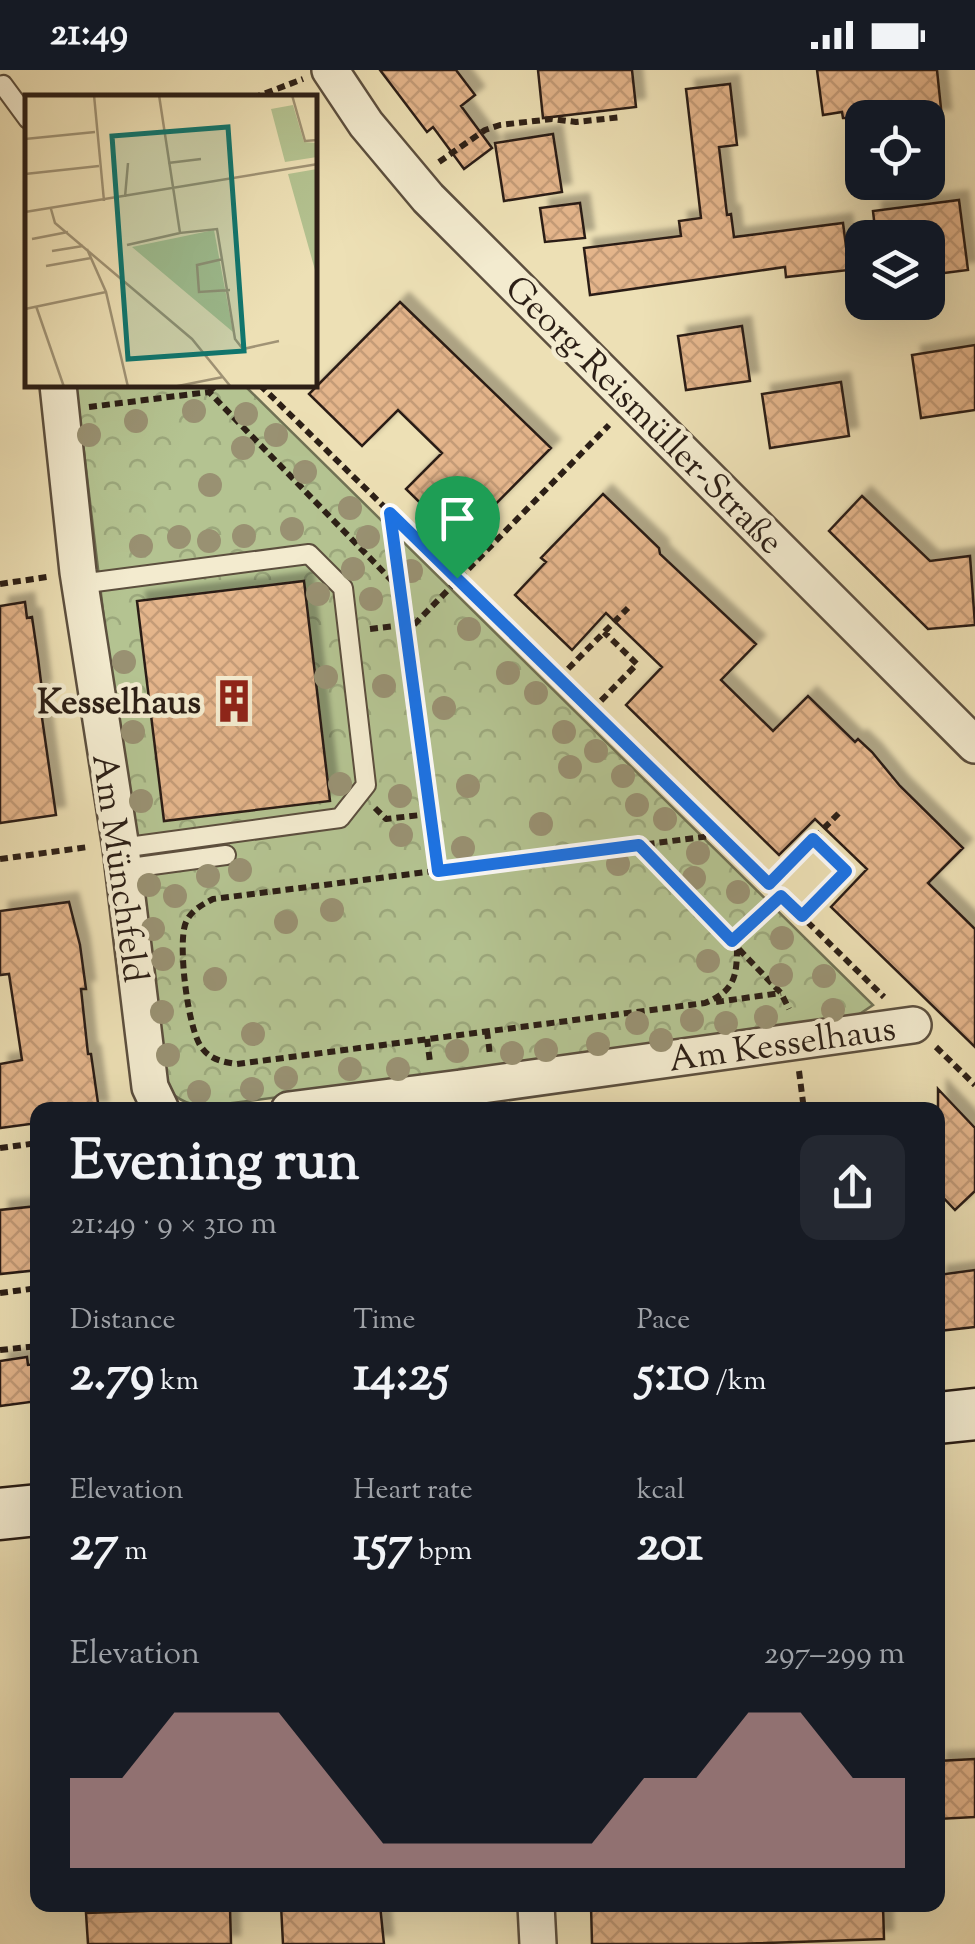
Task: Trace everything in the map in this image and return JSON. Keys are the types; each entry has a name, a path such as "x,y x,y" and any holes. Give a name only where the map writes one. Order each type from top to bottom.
{"street":[{"name":"Georg-Reismüller-Straße","path":"319,74 413,180 975,745"},
{"name":"Am Münchfeld","path":"59,398 79,578 122,853 150,1087 157,1102"},
{"name":"Am Kesselhaus","path":"463,1099 912,1025"},
{"path":"416,1102 463,1099"},
{"path":"945,1417 975,1414"},
{"path":"0,1514 30,1511"},
{"path":"536,1912 538,1944"}],"lane":[{"path":"0,86 4,85 25,115"},
{"path":"79,578 309,554 342,588 366,785 340,818 122,853"},
{"path":"122,853 226,855"}],"path":[{"path":"260,95 319,74"},
{"path":"413,180 485,130 500,125 552,118 576,122 622,117"},
{"path":"59,398 209,392 213,388"},
{"name":"Am Kesselhaus","path":"263,388 912,1025"},
{"path":"209,392 399,588"},
{"path":"404,635 633,401"},
{"path":"390,513 438,871"},
{"path":"0,584 79,578"},
{"path":"559,678 628,608"},
{"path":"592,710 637,664 604,632"},
{"path":"360,792 386,819 429,814"},
{"path":"769,884 841,811"},
{"path":"719,835 213,900 197,908 185,924 183,949 193,1031 202,1049 217,1060 237,1064 781,993"},
{"path":"802,916 846,871 813,839"},
{"path":"639,845 781,993 788,1002 794,1043"},
{"path":"0,858 122,853"},
{"path":"705,1003 721,996 732,984 737,968 735,944 781,896"},
{"path":"912,1025 975,1086"},
{"path":"0,1148 30,1144"},
{"path":"0,1293 30,1289"},
{"path":"0,1350 30,1347"}],"green space":[{"path":"76,388 247,388 873,1005 858,1015 517,1066 240,1102 187,1102 166,1088"}],"building":[{"path":"380,70 456,70 475,95 461,106 492,148 464,169 433,127 427,132"},
{"path":"538,70 632,70 636,107 543,118"},
{"path":"817,70 937,70 940,100 845,100 845,118 842,112 823,115"},
{"path":"730,84 737,145 719,147 727,215 731,214 734,237 843,223 845,270 786,277 785,267 590,295 584,248 681,236 679,221 701,218 686,89"},
{"path":"553,134 562,192 504,201 495,143"},
{"path":"959,200 968,270 945,273 945,220 874,220 873,211"},
{"path":"580,203 585,238 545,242 540,208"},
{"path":"400,302 551,448 459,541 406,489 442,453 398,410 362,446 309,394"},
{"path":"742,326 750,381 686,390 678,336"},
{"path":"975,345 975,410 921,418 912,355"},
{"path":"841,382 849,436 770,448 762,394"},
{"path":"603,494 756,644 721,680 773,731 808,696 855,742 858,739 872,752 900,786 963,848 928,883 975,929 975,1047 831,907 867,869 815,819 779,855 626,705 662,667 606,613 572,650 515,595 546,562 541,558"},
{"path":"862,496 930,561 970,556 975,625 928,629 829,531"},
{"name":"Kesselhaus","path":"304,581 330,801 164,821 137,601"},
{"path":"25,602 27,618 32,617 38,658 42,690 38,690 56,815 0,823 0,606"},
{"path":"69,902 80,945 88,1054 98,1102 30,1102 30,1124 0,1128 0,1064 22,1060 9,974 0,975 0,911"},
{"path":"938,1089 975,1128 975,1191 955,1210 945,1199 945,1102 938,1102"},
{"path":"30,1207 30,1271 0,1274 0,1210"},
{"path":"975,1270 975,1327 945,1330 945,1274"},
{"path":"27,1357 30,1402 0,1406 0,1361"},
{"path":"975,1759 975,1817 945,1819 945,1761"},
{"path":"230,1912 231,1944 88,1944 86,1913"},
{"path":"281,1912 381,1912 384,1944 283,1944"},
{"path":"591,1912 883,1912 884,1939 592,1944"}],"place":[{"name":"Kesselhaus","path":"234,701"}],"route":[{"path":"390,513 457,578 769,884 813,839 846,871 802,916 781,896 732,941 639,845 438,871 390,513"}]}
